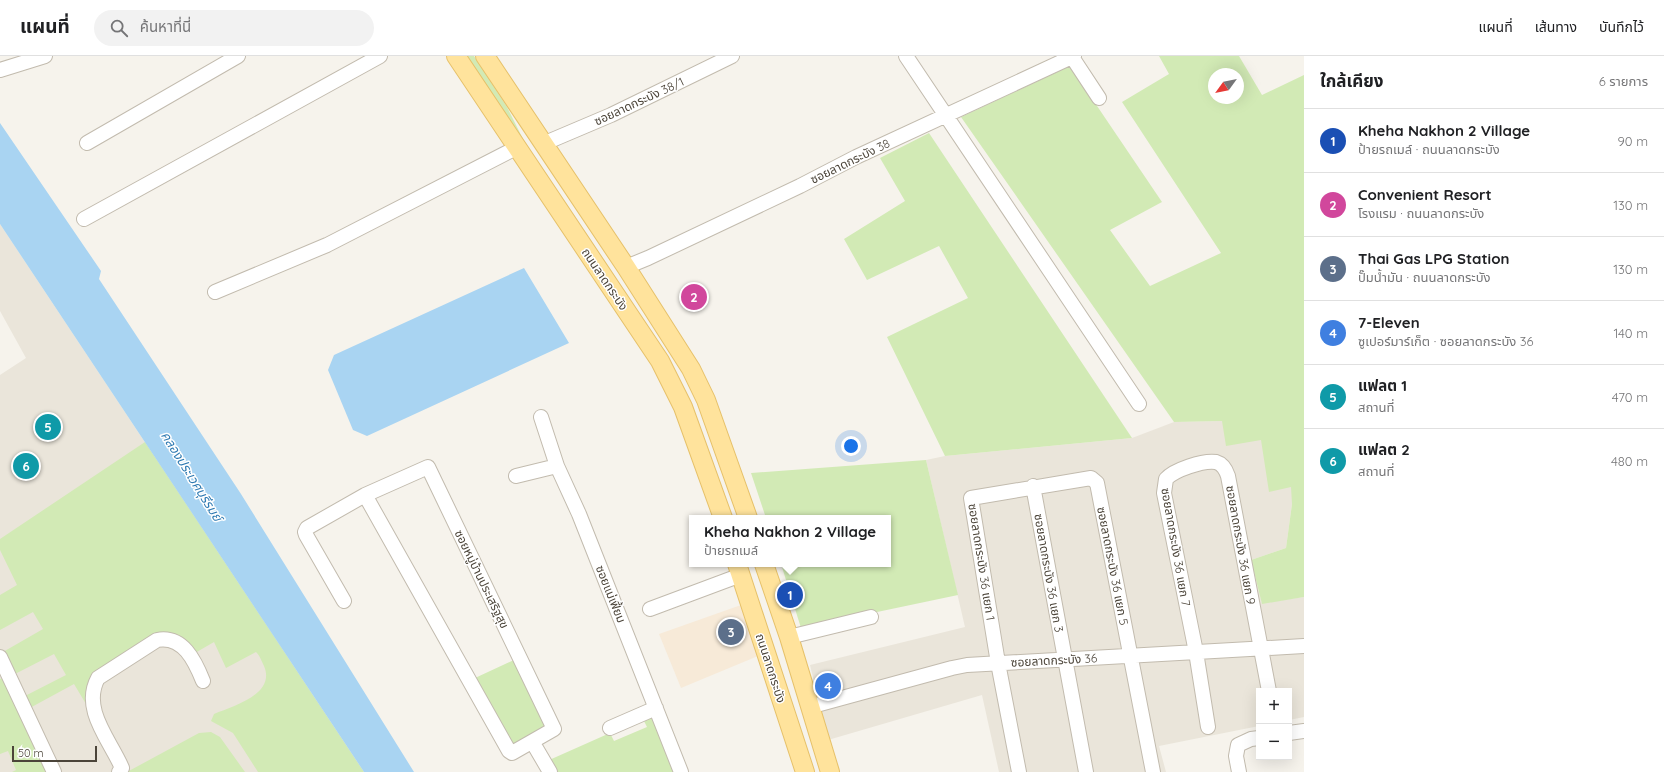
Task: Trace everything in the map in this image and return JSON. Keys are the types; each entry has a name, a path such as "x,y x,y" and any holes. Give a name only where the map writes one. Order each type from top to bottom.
{"main road":[{"name":"ถนนลาดกระบัง","path":"456,56 645,337 672,385 692,430 721,515"},
{"name":"ถนนลาดกระบัง","path":"485,56 545,143 673,338 694,375 715,425 747,515"},
{"path":"580,242 600,228"},
{"name":"ถนนลาดกระบัง","path":"765,567 789,637 809,707 830,772"},
{"name":"ถนนลาดกระบัง","path":"739,570 805,772"},
{"path":"786,713 809,707"}],"street":[{"path":"0,70 45,56"},
{"path":"87,142 238,56"},
{"path":"84,219 380,56"},
{"name":"ซอยลาดกระบัง 38/1","path":"545,143 611,115 732,56"},
{"path":"906,56 1139,404"},
{"path":"1073,56 1099,98"},
{"name":"ซอยลาดกระบัง 38","path":"626,267 673,247 1073,56"},
{"path":"215,292 327,245 518,147"},
{"name":"ซอยแม่เฟี้ยม","path":"541,417 557,466 579,514 681,772"},
{"name":"ซอยลาดกระบัง 36 แยก 9","path":"1200,464 1215,462 1220,464 1225,468 1228,476 1260,649"},
{"name":"ซอยลาดกระบัง 36 แยก 7","path":"1200,464 1170,474 1164,483 1196,652 1208,727"},
{"path":"516,476 557,466"},
{"name":"ซอยหมู่บ้านประเสริฐสุข","path":"344,601 305,532 307,528 365,495 428,467 555,726 553,731 512,753 509,751 365,495"},
{"name":"ซอยลาดกระบัง 36 แยก 5","path":"1033,486 1091,478 1097,483 1153,772"},
{"name":"ซอยลาดกระบัง 36 แยก 3","path":"1033,486 1086,772"},
{"name":"ซอยลาดกระบัง 36 แยก 1","path":"998,663 971,498 1033,486"},
{"path":"650,609 739,570"},
{"path":"789,637 870,617"},
{"path":"119,772 122,768 95,714 92,700 94,685 98,678 157,640 166,638 185,649 195,661 203,681"},
{"name":"ซอยลาดกระบัง 36","path":"809,707 952,668 998,663 1304,646"},
{"path":"1260,649 1268,688"},
{"path":"0,657 54,772"},
{"path":"998,663 1019,772"},
{"path":"610,728 656,708"},
{"path":"1292,732 1304,730"},
{"path":"1239,772 1236,756 1238,745 1256,738"},
{"path":"533,743 550,772"}],"shaded area":[{"path":"0,224 364,772 0,772 0,375 26,358 0,311"},
{"path":"1222,421 1261,440 1292,487 1292,504 1286,548 1251,560 1262,603 1304,597 1304,717 1292,719 1292,688 1256,688 1256,727 1159,746 1166,772 999,772 982,695 828,740 810,665 965,627 926,460 945,456 1132,438 1174,422"},
{"path":"741,605 758,656 681,688 659,634"}],"green space":[{"path":"466,56 474,56 507,107 528,149"},
{"path":"1159,56 1239,56 1262,95 1304,75 1304,597 1262,604 1251,560 1286,548 1292,504 1291,487 1269,492 1261,440 1226,446 1222,421 1174,422 961,117 1070,66 1162,202 1110,230 1150,286 1221,253 1122,102 1169,74"},
{"path":"929,133 1132,438 945,456 887,337 968,298 939,246 867,280 844,239 905,201 880,158"},
{"path":"145,442 364,772 258,772 233,733 211,721 214,714 242,703 259,691 264,684 266,676 264,666 256,652 226,668 214,642 195,653 179,638 97,671 92,714 74,684 28,709 23,697 66,675 54,654 15,674 3,652 43,629 33,612 0,630 0,595 17,585 0,550 0,539"},
{"path":"926,460 958,595 801,628 782,567 891,567 891,515 765,515 751,473"},
{"path":"514,660 551,725 513,749 475,678"},
{"path":"6,677 50,772 12,772 16,770 8,751 0,754 0,679"},
{"path":"654,714 677,772 553,772 547,761 610,733 614,741 647,727 643,719"},
{"path":"211,732 220,737 245,772 127,772 199,733"}],"water":[{"name":"คลองประเวศบุรีรมย์","path":"0,123 101,271 99,279 241,494 414,772 364,772 0,224"},
{"path":"524,268 569,343 367,436 353,430 328,370 334,355"}],"place":[{"name":"Convenient Resort","path":"694,297"},
{"name":"แฟลต 1","path":"48,427"},
{"name":"แฟลต 2","path":"26,466"},
{"name":"Kheha Nakhon 2 Village","path":"790,595"},
{"name":"Thai Gas LPG Station","path":"731,632"},
{"name":"7-Eleven","path":"828,686"}]}
